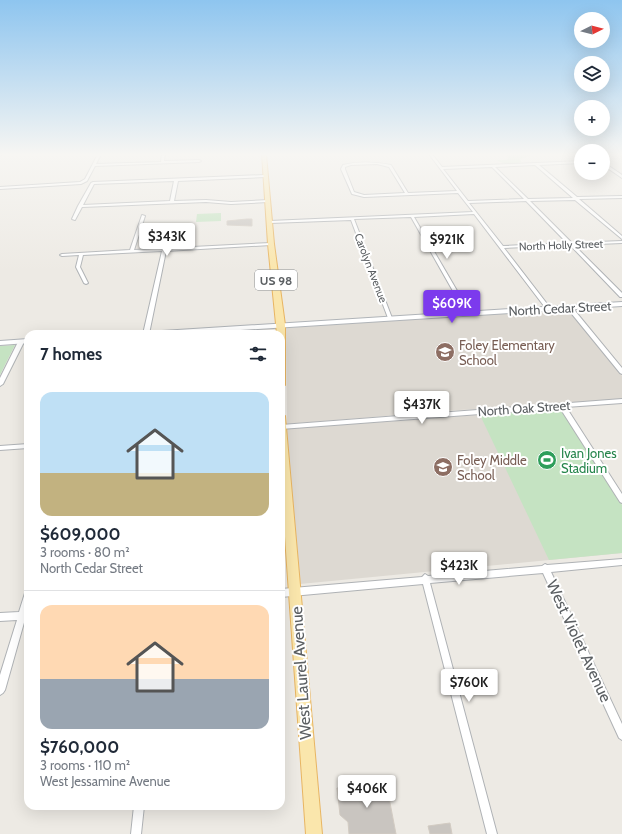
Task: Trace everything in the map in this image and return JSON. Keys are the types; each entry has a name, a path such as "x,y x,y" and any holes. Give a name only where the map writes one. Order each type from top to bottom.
{"main road":[{"name":"US 98","path":"267,193 282,330"},
{"name":"West Laurel Avenue","path":"285,471 314,834"}],"street":[{"path":"74,219 87,193"},
{"path":"172,202 174,193"},
{"path":"354,193 364,196 435,193"},
{"path":"459,193 549,309"},
{"path":"520,193 622,296"},
{"path":"570,193 622,238"},
{"path":"466,202 622,197"},
{"path":"80,206 172,202 210,201 231,203 268,201"},
{"path":"270,222 474,212"},
{"path":"132,251 142,216"},
{"path":"412,216 468,314"},
{"name":"Carolyn Avenue","path":"352,218 390,318"},
{"name":"North Holly Street","path":"571,245 622,242"},
{"path":"62,255 272,244"},
{"path":"501,248 571,245"},
{"path":"147,330 164,250"},
{"path":"81,254 78,267 86,283"},
{"name":"North Cedar Street","path":"226,330 282,325 622,304"},
{"path":"569,307 622,372"},
{"path":"0,343 24,341"},
{"path":"0,384 24,341"},
{"name":"North Oak Street","path":"285,423 622,401"},
{"path":"561,405 622,500"},
{"path":"0,448 24,446"},
{"path":"285,592 425,578 622,562"},
{"name":"West Violet Avenue","path":"545,568 622,735"},
{"path":"425,578 492,834"},
{"path":"0,617 24,615"},
{"path":"0,690 24,618"},
{"path":"136,834 139,810"}],"shaded area":[{"name":"Foley Elementary School","path":"568,309 622,376 622,401 459,410 287,424 286,328"},
{"name":"Foley Middle School","path":"561,409 622,505 622,553 300,584 285,429"}],"green space":[{"path":"221,213 221,221 196,222 197,214"},
{"path":"15,345 0,375 0,346"},
{"name":"Ivan Jones Stadium","path":"561,409 622,505 622,553 549,560 480,415"}],"building":[{"path":"252,219 252,226 227,225 227,221"},
{"path":"386,782 396,834 349,834 348,822 340,815 337,788"},
{"path":"450,823 452,834 430,834 428,826"}],"place":[{"name":"Foley Elementary School","path":"445,352"},
{"name":"Ivan Jones Stadium","path":"547,460"},
{"name":"Foley Middle School","path":"443,467"}]}
